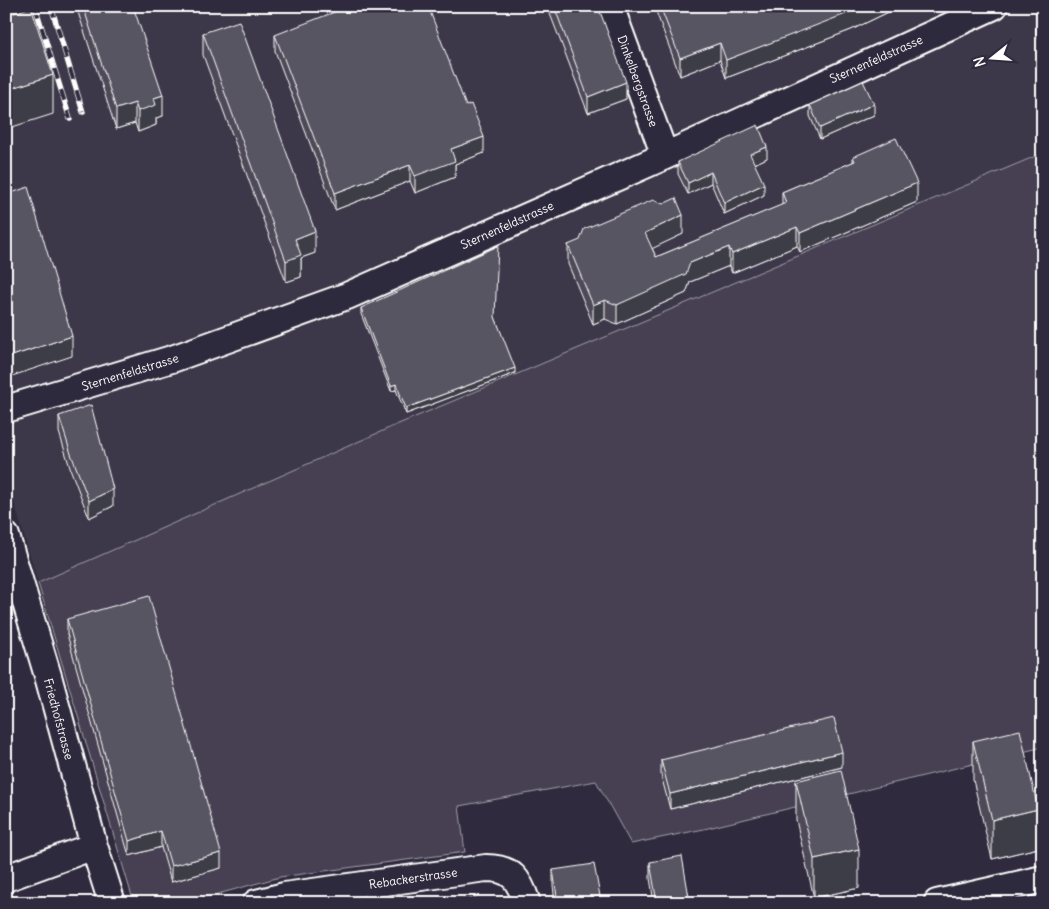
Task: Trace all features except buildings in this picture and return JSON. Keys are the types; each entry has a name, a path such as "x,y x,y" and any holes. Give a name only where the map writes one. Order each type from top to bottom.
{"street":[{"name":"Dinkelbergstrasse","path":"610,6 665,156"},
{"name":"Sternenfeldstrasse","path":"6,409 175,358 347,296 665,156 994,6"},
{"name":"Friedhofstrasse","path":"6,536 48,676 94,846 112,903"},
{"path":"6,878 94,846"},
{"name":"Rebackerstrasse","path":"256,903 284,896 468,870 499,868 510,873 519,882 526,903"},
{"path":"937,903 1043,879"}],"shaded area":[{"path":"6,6 1043,6 1043,153 396,425 38,583 6,475"},
{"path":"1043,153 1043,747 704,829 631,844 596,781 459,806 465,852 280,877 185,903 134,903 38,583 396,425"}],"railway":[{"path":"35,6 70,119"},
{"path":"51,6 83,112"}]}
